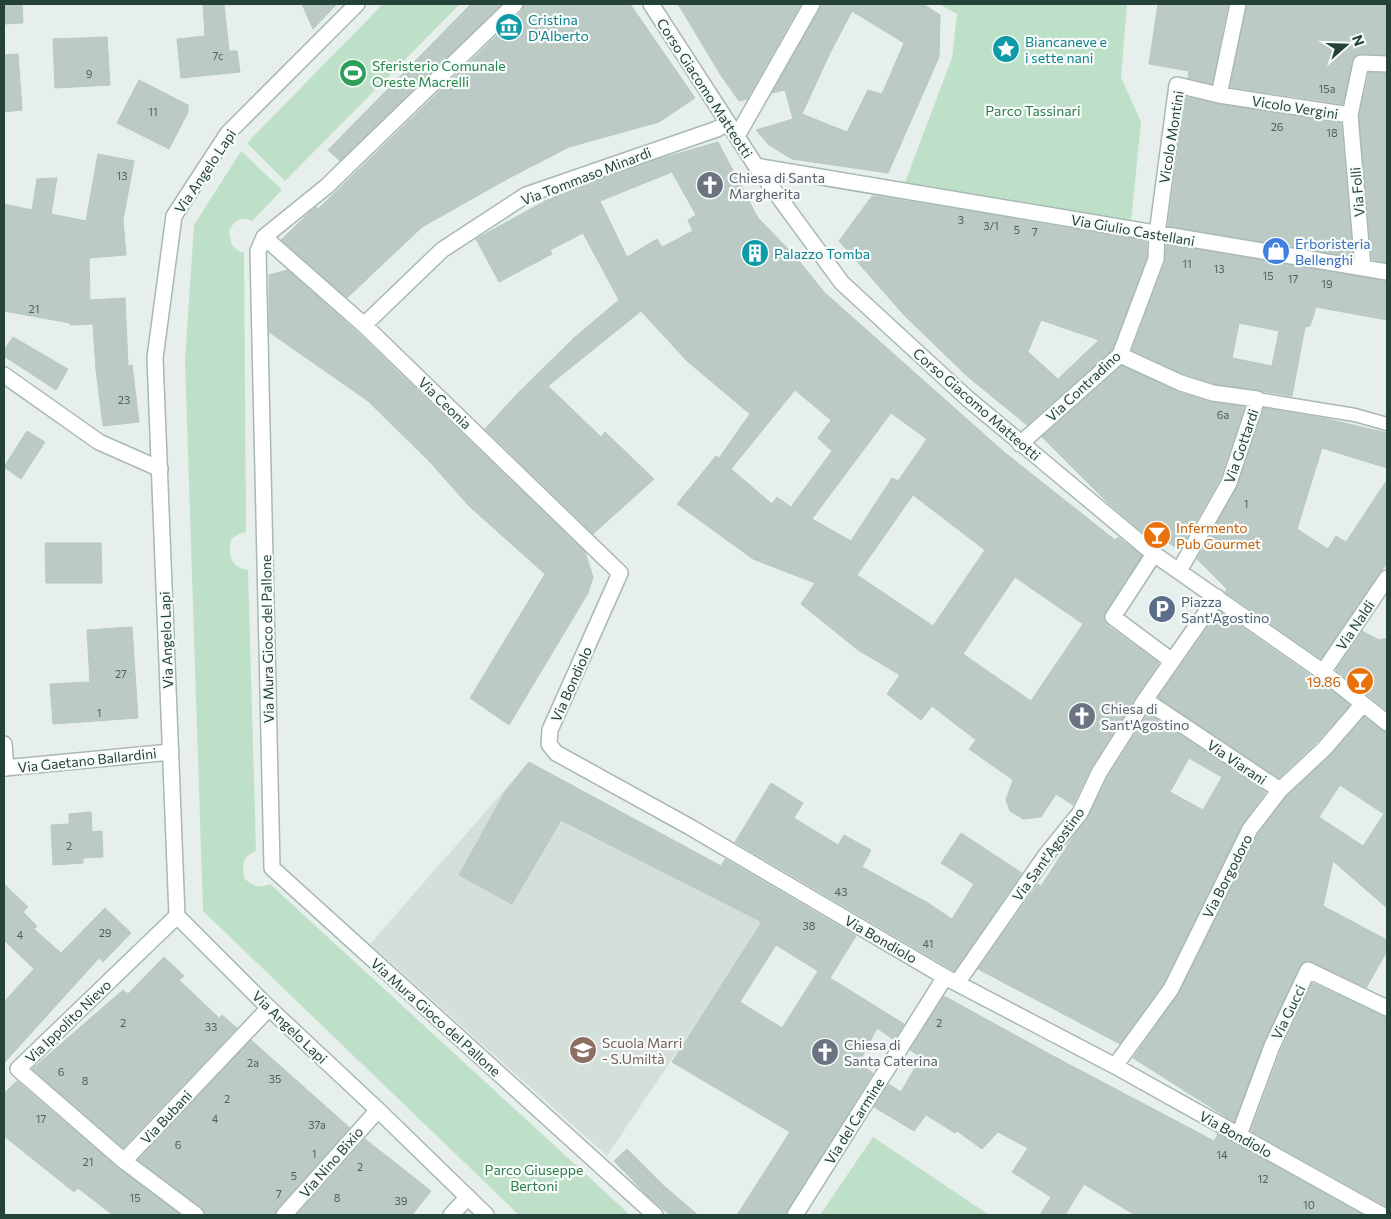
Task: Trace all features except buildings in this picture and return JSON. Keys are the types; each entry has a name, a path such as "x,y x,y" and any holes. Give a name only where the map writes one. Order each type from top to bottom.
{"street":[{"name":"Via Angelo Lapi","path":"357,4 228,133 174,216 155,358 177,916 269,1008 486,1215"},
{"path":"264,237 327,186 515,4"},
{"name":"Corso Giacomo Matteotti","path":"651,4 756,166 842,283 967,398 1154,554 1323,672 1387,722"},
{"path":"737,136 812,4"},
{"path":"1219,95 1238,4"},
{"name":"Vicolo Vergini","path":"1219,95 1350,115 1360,63 1387,64"},
{"name":"Vicolo Montini","path":"1157,234 1177,85 1219,95"},
{"name":"Via Folli","path":"1350,115 1363,268"},
{"name":"Via Tommaso Minardi","path":"364,325 442,250 526,195 708,132 727,123"},
{"name":"Via Giulio Castellani","path":"756,166 1387,272"},
{"name":"Via Contradino","path":"1020,444 1120,355 1156,259 1157,234"},
{"name":"Via Ceonia","path":"264,237 364,325 620,573"},
{"name":"Via Mura Gioco del Pallone","path":"264,237 258,251 272,868 655,1215"},
{"name":"Via Gottardi","path":"1120,355 1181,383 1213,393 1257,399 1229,483 1179,571"},
{"path":"4,375 99,442 160,470"},
{"path":"1154,554 1113,617 1172,661"},
{"name":"Via Bondiolo","path":"620,573 550,730 549,744 556,753 690,827 951,980 1115,1066 1382,1215"},
{"name":"Via Naldi","path":"1323,672 1387,578"},
{"name":"Via Sant'Agostino","path":"951,980 1080,813 1098,773 1145,700 1217,597"},
{"name":"Via Viarani","path":"1145,700 1280,790"},
{"name":"Via Borgodoro","path":"1115,1066 1171,989 1250,829 1280,790 1324,749 1363,704"},
{"path":"4,744 5,768"},
{"name":"Via Gaetano Ballardini","path":"5,768 171,752"},
{"name":"Via Ippolito Nievo","path":"124,1161 18,1069 177,916"},
{"name":"Via Gucci","path":"1239,1135 1272,1046 1308,970 1387,1008"},
{"name":"Via del Carmine","path":"795,1215 951,980"},
{"name":"Via Bubani","path":"124,1161 269,1008"},
{"name":"Via Nino Bixio","path":"284,1215 378,1110"},
{"path":"124,1161 196,1215"},
{"path":"451,1215 468,1197"}],"lane":[{"name":"Via Gottardi","path":"1257,399 1355,416 1387,424"}],"shaded area":[{"name":"Scuola Marri - S.Umiltà","path":"529,762 779,899 607,1156 370,944"}],"green space":[{"name":"Sferisterio Comunale Oreste Macrelli","path":"383,4 460,4 285,181 247,143"},
{"name":"Parco Tassinari","path":"939,4 1127,4 1121,77 1141,122 1131,221 904,185 952,58 957,14"},
{"name":"Parco Giuseppe Bertoni","path":"241,151 282,190 252,221 241,219 229,230 232,245 244,253 246,532 231,539 230,555 237,566 248,570 256,851 248,856 244,862 244,878 256,886 270,884 630,1215 519,1215 203,911 185,361 194,225"},
{"path":"873,1137 989,1215 820,1215"}],"place":[{"name":"Cristina D'Alberto","path":"509,27"},
{"name":"Biancaneve e i sette nani","path":"1006,49"},
{"name":"Sferisterio Comunale Oreste Macrelli","path":"353,73"},
{"name":"Chiesa di Santa Margherita","path":"710,185"},
{"name":"Erboristeria Bellenghi","path":"1276,251"},
{"name":"Palazzo Tomba","path":"755,253"},
{"name":"Infermento Pub Gourmet","path":"1157,535"},
{"name":"Piazza Sant'Agostino","path":"1162,609"},
{"name":"19.86","path":"1360,681"},
{"name":"Chiesa di Sant'Agostino","path":"1082,716"},
{"name":"Scuola Marri - S.Umiltà","path":"583,1050"},
{"name":"Chiesa di Santa Caterina","path":"825,1052"}]}
